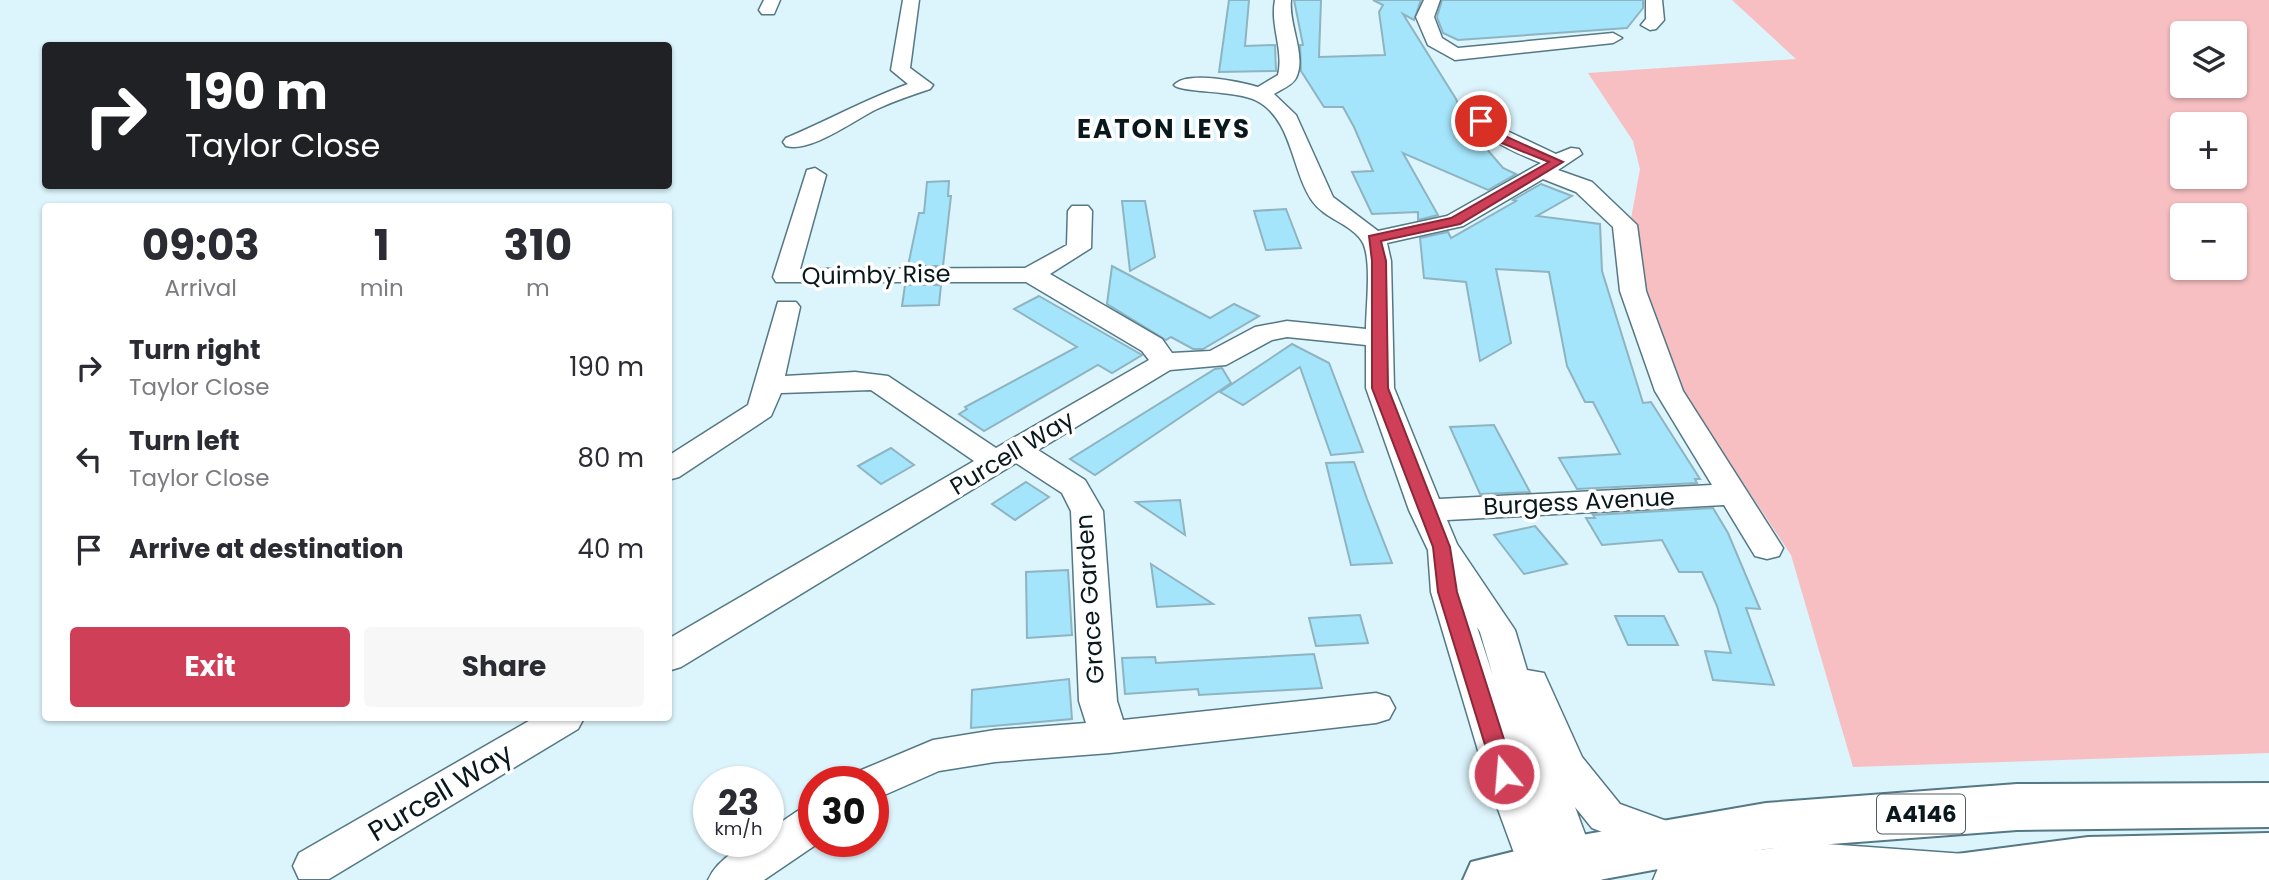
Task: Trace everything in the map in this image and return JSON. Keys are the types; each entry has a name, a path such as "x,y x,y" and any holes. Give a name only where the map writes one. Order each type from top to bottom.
{"highway":[{"name":"A4146","path":"1549,874 1674,861 1766,826 2017,807 2269,804"},
{"path":"1966,878 2088,861 2269,857"}],"street":[{"path":"793,142 828,128 871,104 922,85 900,70 911,0"},
{"path":"1260,93 1287,78 1292,66 1279,14 1283,0"},
{"path":"1432,0 1425,17 1434,41 1455,54 1613,38"},
{"path":"1650,25 1655,20 1654,0"},
{"path":"1184,85 1236,86 1260,93 1277,103 1286,114 1323,200 1374,239 1379,261 1380,388 1426,510 1441,547 1523,665 1567,767 1606,816 1674,861 1813,862 1966,878"},
{"path":"1476,103 1481,121 1503,140 1557,162 1625,225 1633,291 1669,391 1768,548"},
{"path":"1374,239 1455,221 1557,162"},
{"name":"Quimby Rise","path":"815,175 785,277 1030,275 1049,283 1152,345 1164,362"},
{"name":"Quimby Rise","path":"1030,275 1079,248 1080,211"},
{"path":"672,467 761,410 787,307"},
{"name":"Purcell Way","path":"672,655 1164,362 1216,359 1264,333 1287,329 1379,338"},
{"name":"Grace Garden","path":"769,385 855,380 878,382 1007,457 1074,487 1087,511 1098,701 1110,737"},
{"name":"Burgess Avenue","path":"1426,510 1733,494"},
{"path":"1441,547 1448,592 1504,774 1549,874"},
{"path":"1497,630 1540,771 1549,874"},
{"path":"889,776 933,756 995,746 1110,737 1376,708"},
{"name":"Purcell Way","path":"314,866 560,721"},
{"path":"729,880 798,834"}],"shaded area":[{"path":"1732,0 2269,0 2269,753 1853,767 1791,555 1676,382 1642,284 1631,219 1640,169 1633,141 1588,73 1796,59"}],"building":[{"path":"1229,0 1249,0 1245,46 1275,45 1276,71 1219,72"},
{"path":"1294,0 1321,0 1319,57 1385,55 1379,12 1383,5 1373,0 1421,0 1414,20 1403,14 1456,99 1467,126 1503,168 1516,174 1488,190 1403,153 1438,215 1418,220 1418,212 1372,214 1352,172 1373,171 1354,127 1343,107 1324,107 1301,71 1300,45 1303,45"},
{"path":"1442,0 1643,0 1643,8 1627,28 1458,40 1443,33 1437,17"},
{"path":"949,181 948,196 951,196 943,266 908,266 919,213 924,213 927,182"},
{"path":"1541,184 1572,196 1537,216 1600,224 1602,271 1643,403 1651,402 1700,479 1695,479 1697,483 1577,489 1559,458 1620,454 1593,402 1585,402 1567,366 1549,272 1496,269 1511,343 1480,361 1466,282 1424,278 1420,238 1448,232 1451,238"},
{"path":"1122,201 1145,201 1155,257 1130,271"},
{"path":"1286,209 1301,248 1266,250 1254,211"},
{"path":"1112,266 1210,318 1234,304 1259,316 1203,349 1193,349 1171,337 1166,340 1107,304"},
{"path":"905,285 941,285 939,305 902,306"},
{"path":"1039,296 1142,355 1112,373 1098,365 984,431 959,414 967,409 965,407 1077,347 1014,309"},
{"path":"1292,344 1329,363 1363,452 1331,455 1300,367 1243,405 1220,392"},
{"path":"1222,368 1231,383 1095,475 1070,459 1215,369"},
{"path":"1494,425 1530,492 1480,494 1450,427"},
{"path":"891,448 914,465 881,484 858,466"},
{"path":"1354,462 1392,563 1351,565 1326,463"},
{"path":"1026,482 1049,497 1015,520 992,504"},
{"path":"1180,500 1185,535 1136,502"},
{"path":"1713,508 1728,533 1760,609 1746,608 1774,685 1713,680 1705,651 1731,653 1717,606 1702,572 1679,572 1662,540 1602,545 1586,518 1595,518 1593,515"},
{"path":"1535,526 1567,564 1524,574 1494,535"},
{"path":"1151,564 1213,604 1157,607"},
{"path":"1068,570 1072,635 1027,638 1026,572"},
{"path":"1360,615 1368,643 1316,646 1309,618"},
{"path":"1615,616 1664,616 1678,645 1628,645"},
{"path":"1314,654 1322,688 1199,695 1198,689 1125,694 1122,658 1155,657 1156,663"},
{"path":"1069,679 1072,719 971,728 972,690"}],"district":[{"name":"EATON LEYS","path":"1164,129"}],"route":[{"path":"1481,121 1503,140 1558,162 1455,221 1426,230 1374,239 1379,261 1380,388 1441,547 1448,592 1504,774"}]}
